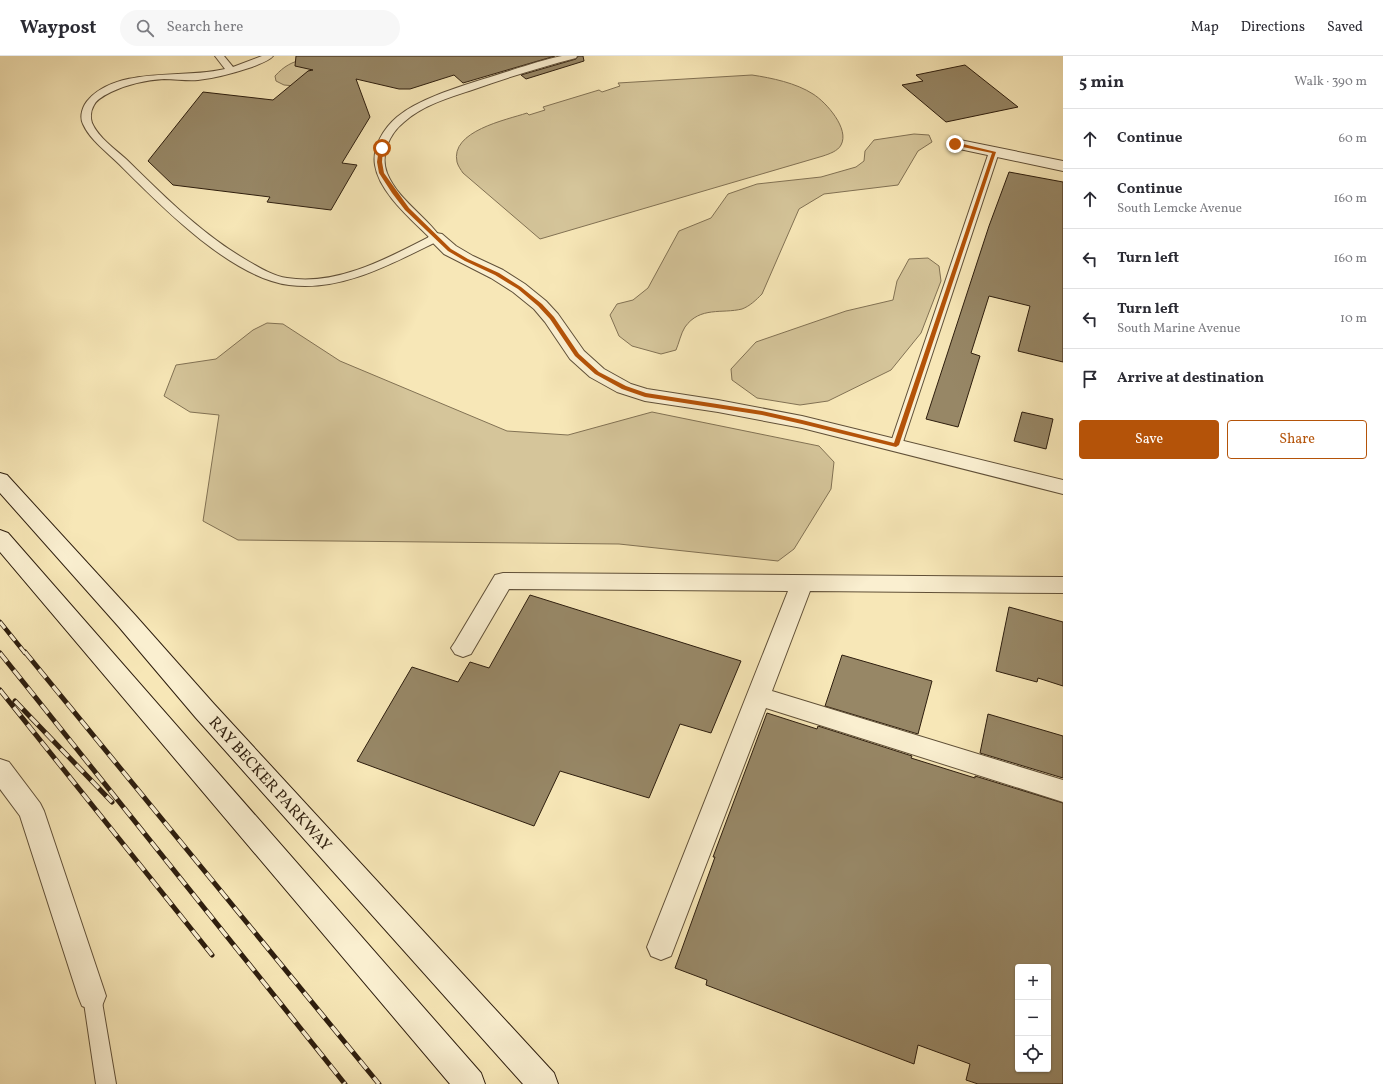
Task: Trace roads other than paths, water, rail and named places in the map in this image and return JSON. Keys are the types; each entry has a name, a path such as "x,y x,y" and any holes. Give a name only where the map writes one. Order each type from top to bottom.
{"street":[{"path":"955,144 1063,166"},
{"path":"436,238 450,250 466,260 497,274 530,296 552,318 577,355 597,373 624,388 645,395 725,407 802,422 1063,487"},
{"name":"RAY BECKER PARKWAY","path":"0,480 211,717 543,1084"},
{"path":"0,538 470,1084"},
{"path":"463,648 503,581 1063,585"},
{"path":"662,946 802,583"},
{"path":"758,696 1063,791"},
{"path":"0,769 31,811 92,996"}],"lane":[{"path":"219,56 230,70"},
{"path":"269,56 230,70 198,77 158,76 140,79 119,86 93,100 87,111 88,124 152,192 204,238 228,254 271,278 299,283 326,282 347,276 374,266 436,238 407,209 381,173 380,162 382,148 391,128 408,114 449,94 508,74 573,56"},
{"path":"896,445 994,152"},
{"path":"92,996 106,1084"}],"railway":[{"path":"0,622 25,653"},
{"path":"25,652 379,1084"},
{"path":"0,653 345,1084"},
{"path":"0,690 212,955"},
{"path":"15,701 112,802"}]}
